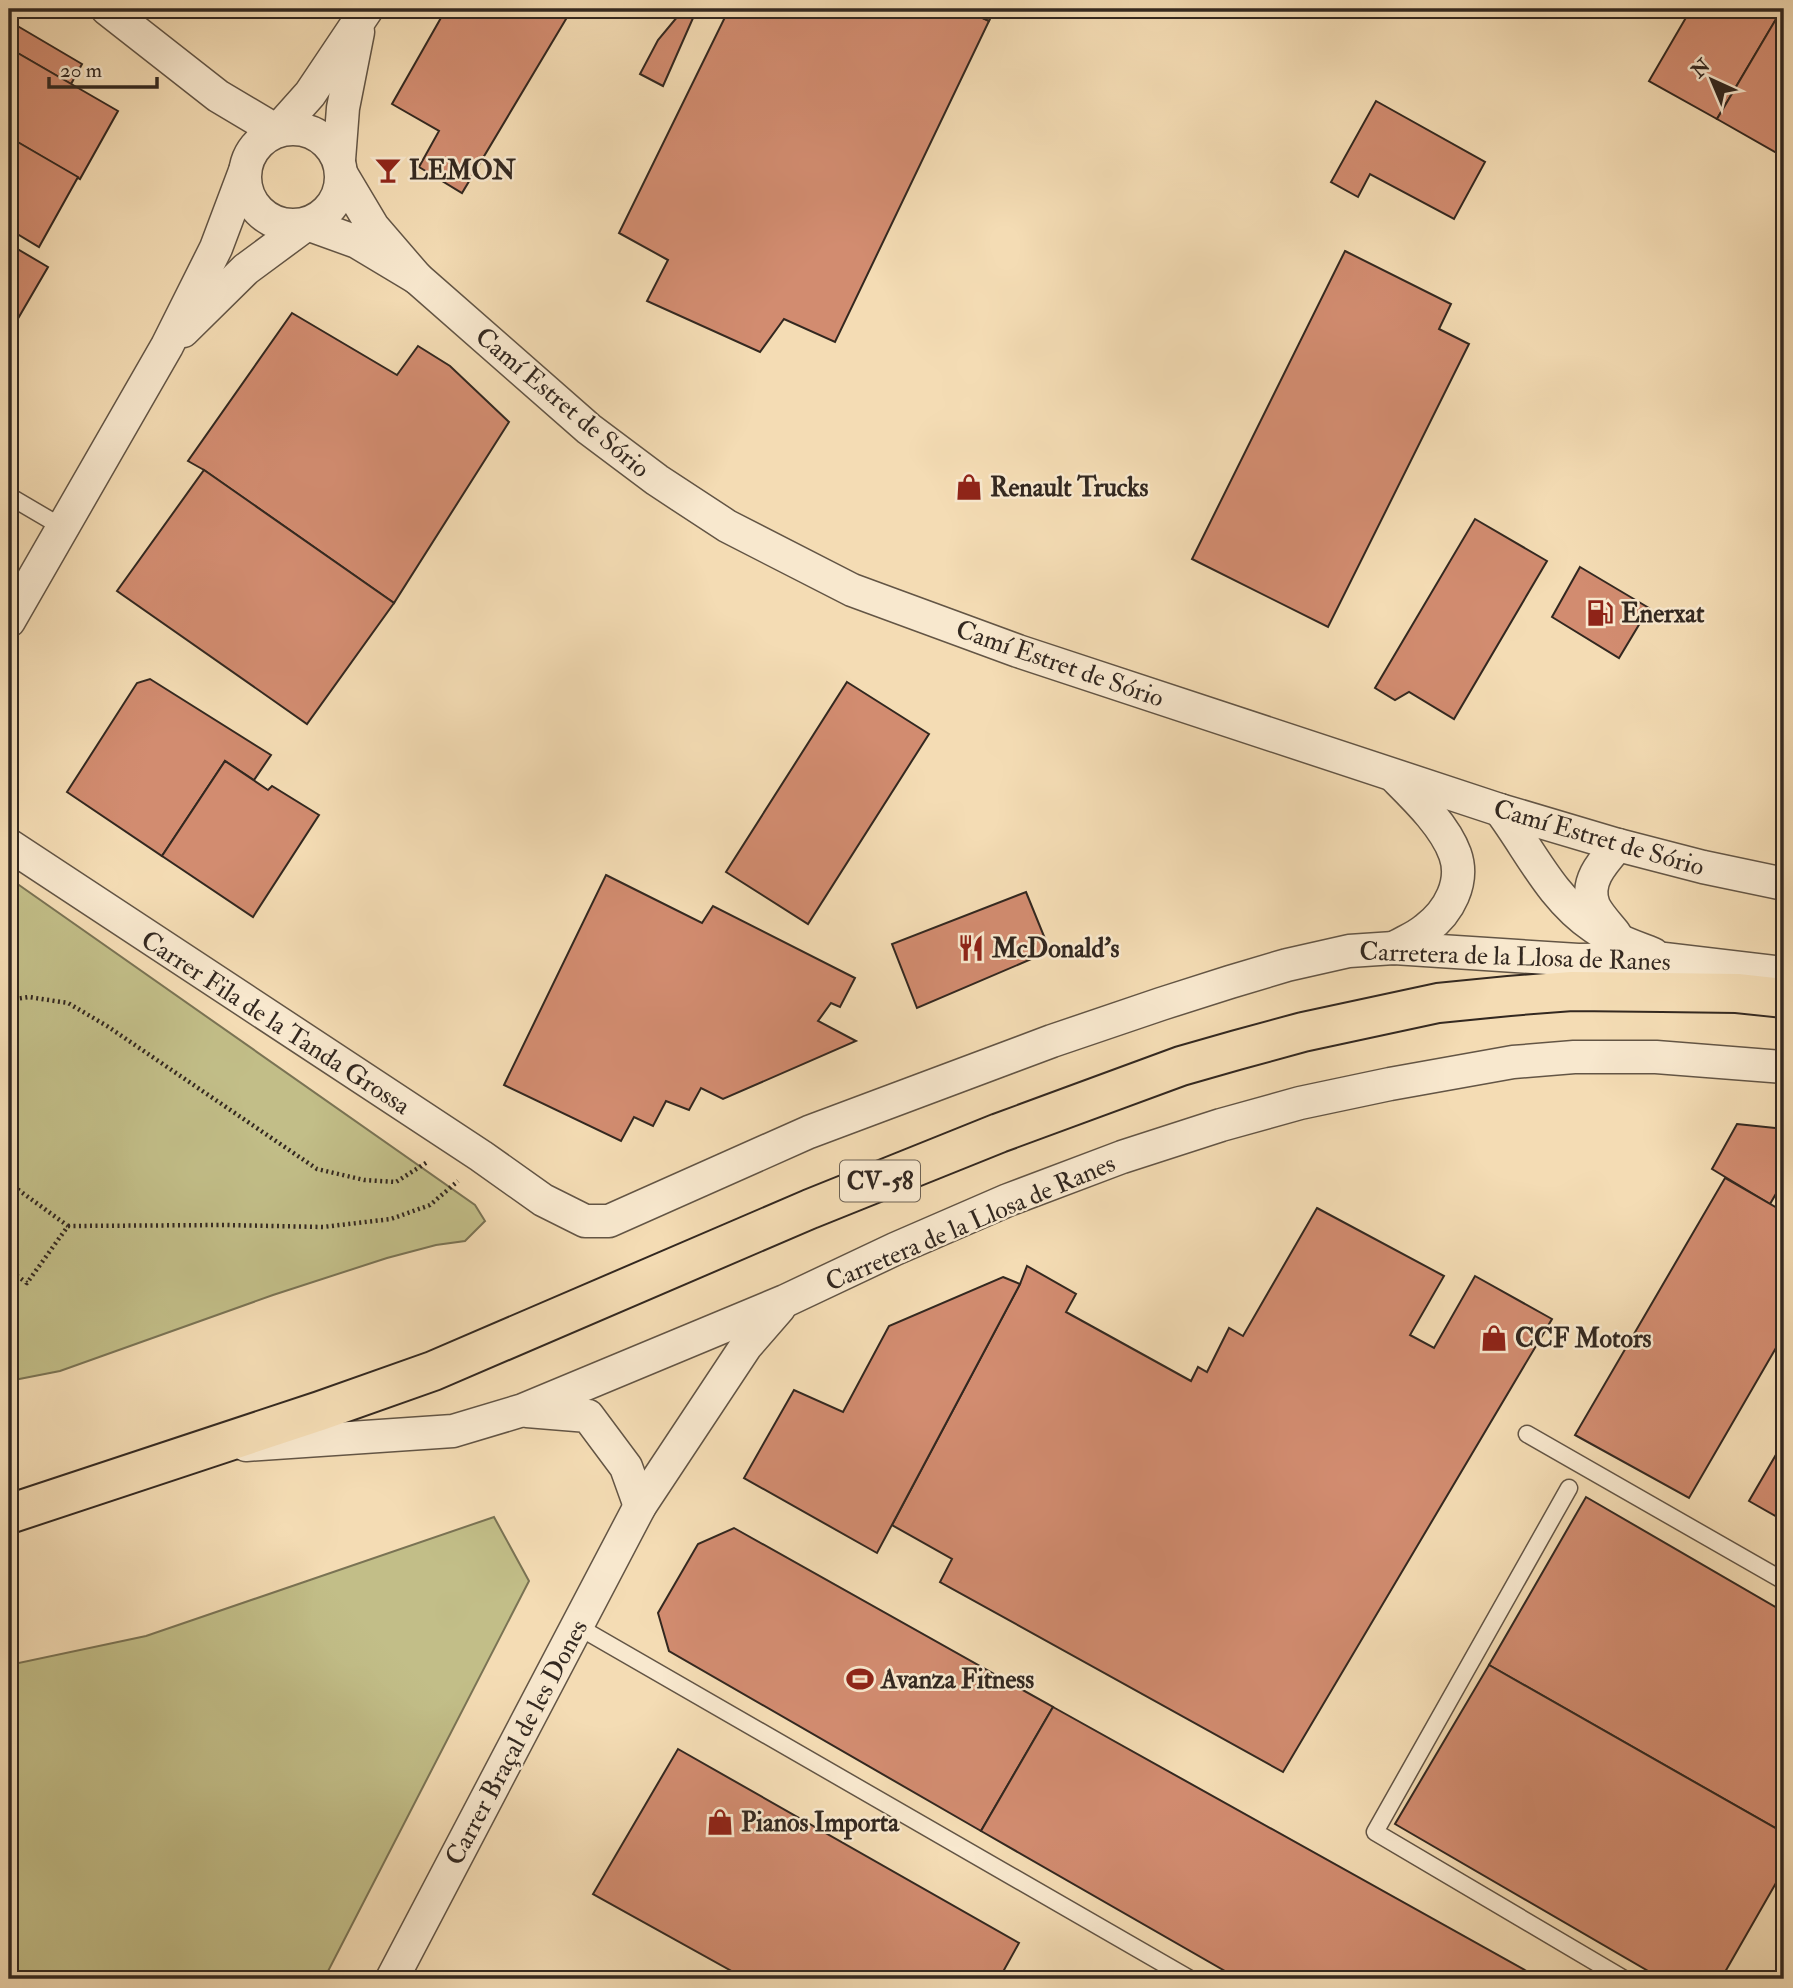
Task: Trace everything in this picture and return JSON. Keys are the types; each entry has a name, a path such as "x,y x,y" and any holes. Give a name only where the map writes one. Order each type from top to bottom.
{"main road":[{"name":"CV-58","path":"9,1514 214,1447 432,1371 810,1209 999,1133 1181,1066 1303,1032 1438,1003 1572,991 1737,993 1784,998"}],"street":[{"path":"107,9 218,96 277,131"},
{"path":"277,131 310,94 364,15"},
{"path":"167,346 246,269 307,224 321,217 332,205 340,191 343,108 364,15"},
{"path":"218,96 247,163 246,187 251,202 261,214 275,223 291,226 307,224"},
{"path":"9,621 167,346 216,248 247,163 257,145 277,131 292,128 307,130 332,146 341,167"},
{"name":"Camí Estret de Sório","path":"341,167 373,227 417,278 589,429 657,480 715,518 783,556 852,590 1005,646 1500,810 1618,845 1784,884"},
{"name":"Camí Estret de Sório","path":"307,224 357,242 417,278"},
{"path":"1392,774 1443,831 1456,855 1457,873 1456,890 1448,907 1425,930 1394,948"},
{"path":"1500,810 1560,897 1594,927 1664,959"},
{"name":"Carrer Fila de la Tanda Grossa","path":"9,845 481,1156 543,1200"},
{"path":"1618,845 1595,874 1591,890 1595,906 1620,940"},
{"name":"Carretera de la Llosa de Ranes","path":"543,1200 585,1221 609,1221 809,1132 1076,1033 1287,965 1349,951 1394,948 1578,960 1664,959 1784,972"},
{"name":"Carretera de la Llosa de Ranes","path":"214,1447 453,1431 523,1410 785,1301 1021,1195 1122,1157 1300,1103 1499,1065 1574,1057 1656,1057 1784,1067"},
{"name":"Carrer Braçal de les Dones","path":"392,1979 640,1506 746,1346 785,1301"},
{"path":"523,1410 588,1416 626,1467 640,1506"}],"lane":[{"path":"9,496 62,527"},
{"path":"1527,1434 1784,1581"},
{"path":"1569,1488 1375,1832 1624,1979"},
{"path":"577,1626 1191,1979"}],"path":[{"path":"9,1000 29,997 68,1003 107,1026 317,1169 364,1180 396,1182 431,1160 454,1139"},
{"path":"9,1183 68,1226 323,1227 391,1219 429,1205 458,1181 481,1156"},
{"path":"9,1270 27,1283 68,1226"}],"shaded area":[{"path":"9,878 475,1205 485,1221 465,1241 436,1245 387,1258 273,1295 60,1371 9,1381"},
{"path":"494,1517 529,1581 324,1979 9,1979 9,1665 146,1636"}],"building":[{"path":"446,9 572,9 462,193 419,167 439,131 392,104"},
{"path":"665,9 697,9 663,86 640,74 658,40 678,16"},
{"path":"729,9 963,9 989,21 835,342 784,319 760,352 647,301 668,260 619,233"},
{"path":"963,9 995,9 989,21"},
{"path":"1691,9 1782,9 1717,119 1649,81"},
{"path":"1782,9 1784,153 1782,156 1717,119"},
{"path":"9,21 82,64 71,84 9,48"},
{"path":"9,48 118,111 80,179 9,137"},
{"path":"1376,101 1485,162 1454,219 1370,174 1358,197 1331,182"},
{"path":"9,137 78,177 39,247 9,229"},
{"path":"9,244 48,267 9,334"},
{"path":"1345,251 1451,304 1439,329 1469,344 1328,627 1192,559"},
{"path":"292,313 397,375 418,346 450,366 509,422 394,603 188,461"},
{"path":"204,470 394,603 307,724 117,591"},
{"path":"1475,519 1547,561 1454,719 1409,692 1395,700 1375,688"},
{"name":"Enerxat","path":"1580,567 1649,608 1619,658 1552,617"},
{"path":"150,679 271,755 254,780 225,761 162,856 67,792 137,683"},
{"path":"847,682 929,734 808,924 726,872"},
{"path":"225,761 268,790 272,786 319,815 253,917 162,856"},
{"path":"606,875 702,923 713,906 855,978 840,1007 831,1003 818,1021 856,1041 723,1099 701,1088 689,1110 666,1101 653,1126 634,1117 621,1141 504,1085"},
{"name":"McDonald's","path":"1026,892 1050,951 917,1008 892,944"},
{"path":"1737,1124 1784,1129 1784,1180 1770,1204 1712,1169"},
{"path":"1725,1178 1784,1212 1784,1334 1689,1498 1575,1435"},
{"path":"1317,1208 1444,1276 1410,1335 1434,1348 1475,1276 1552,1319 1283,1772 940,1582 952,1559 892,1525 1020,1284 1027,1266 1076,1294 1066,1312 1191,1381 1198,1367 1207,1372 1229,1328 1243,1336"},
{"path":"1003,1277 1020,1284 877,1553 744,1478 794,1390 843,1412 889,1326"},
{"path":"1784,1441 1784,1521 1749,1501"},
{"path":"1586,1497 1784,1612 1784,1833 1489,1665"},
{"name":"Avanza Fitness","path":"734,1528 1053,1707 981,1831 669,1651 658,1613 698,1544"},
{"path":"1489,1665 1784,1833 1784,1869 1721,1979 1662,1979 1395,1824"},
{"path":"1053,1707 1541,1979 1239,1979 981,1831"},
{"name":"Pianos Importa","path":"678,1749 1019,1943 999,1979 746,1979 593,1894"}],"place":[{"name":"LEMON","path":"388,170"},
{"name":"Renault Trucks","path":"969,487"},
{"name":"Enerxat","path":"1600,613"},
{"name":"McDonald's","path":"971,948"},
{"name":"CCF Motors","path":"1494,1338"},
{"name":"Avanza Fitness","path":"860,1679"},
{"name":"Pianos Importa","path":"720,1822"}]}
